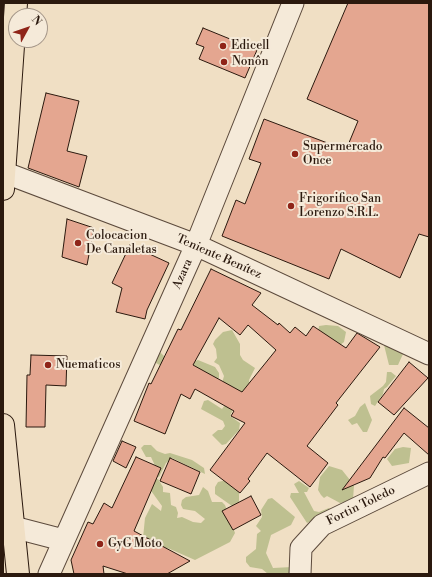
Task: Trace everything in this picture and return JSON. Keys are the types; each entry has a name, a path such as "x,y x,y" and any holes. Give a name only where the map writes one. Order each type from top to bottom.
{"main road":[{"path":"4,178 16,3"},
{"path":"3,425 18,574"}],"street":[{"name":"Azara","path":"49,574 196,245 293,3"},
{"name":"Teniente Benítez","path":"4,178 196,245 429,354"},
{"name":"Fortin Toledo","path":"300,574 301,548 322,525 429,473"},
{"path":"13,528 63,540"}],"green space":[{"path":"319,326 338,326 346,332 344,342 339,346 318,332"},
{"path":"232,330 240,344 240,355 243,360 255,368 249,380 250,385 248,396 222,383 224,376 219,365 214,362 217,358 216,349 213,344 215,340 223,332"},
{"path":"383,341 391,343 394,349 403,354 398,365 389,365"},
{"path":"159,351 169,361 161,366 153,361"},
{"path":"198,360 215,367 219,373 219,378 210,384 191,366 192,362"},
{"path":"387,372 391,372 396,376 384,389 383,394 375,406 371,404 370,396 386,382"},
{"path":"208,400 222,409 229,400 235,405 230,416 240,423 239,430 226,444 222,445 212,435 218,430 222,430 225,426 223,421 201,409 204,401"},
{"path":"365,403 372,420 367,432 363,432 357,423 352,425 348,420 355,416 360,407"},
{"path":"144,445 151,445 157,451 165,454 170,453 192,460 204,468 205,474 172,458 166,463 159,477 157,476 158,472 151,457 146,457 141,448"},
{"path":"403,447 411,448 409,463 392,466 387,459 395,449"},
{"path":"329,466 342,470 354,485 353,500 340,503 327,496 324,498 321,495 318,490 320,477"},
{"path":"145,476 158,479 163,487 163,492 170,493 171,505 176,507 178,513 177,518 182,517 193,522 201,523 205,519 195,511 183,509 181,505 182,500 186,497 199,495 203,487 208,491 212,502 222,502 225,505 235,533 230,542 195,560 170,549 146,543 143,538 145,518 152,504 161,511 162,506 149,488"},
{"path":"227,480 239,488 239,505 232,506 215,494 215,487 218,482"},
{"path":"299,481 309,488 307,492 304,492 314,511 319,512 329,508 332,511 307,523 290,497 291,493 299,493 294,484"},
{"path":"272,498 295,517 291,525 271,535 266,553 273,568 292,567 293,574 268,574 262,569 250,567 246,562 246,557 256,549 257,534 261,531 256,526 262,517 261,510 268,499"}],"building":[{"path":"348,3 429,3 429,237 419,234 400,278 341,249 329,279 222,236 236,200 245,204 261,163 249,159 264,119 346,150 358,121 307,99"},
{"path":"203,28 257,50 245,78 199,59 204,47 196,44"},
{"path":"46,93 79,101 67,151 87,156 79,187 28,168"},
{"name":"Colocacion De Canaletas","path":"67,219 94,228 87,265 62,257"},
{"path":"130,245 169,263 147,310 145,319 116,312 122,288 112,283"},
{"path":"211,269 261,293 252,305 278,325 279,323 290,333 295,327 306,336 313,326 346,348 357,333 380,347 336,403 338,405 307,446 328,463 310,487 267,453 248,479 250,481 240,493 210,470 245,423 231,416 234,411 195,389 190,399 181,394 165,434 134,421 149,383 151,384 178,329 181,330","holes":["219,318 240,335 248,325 276,350 242,392 193,365"]},
{"path":"31,355 67,356 66,386 46,385 45,427 26,427 27,375 30,375"},
{"path":"409,362 428,378 394,415 378,402"},
{"path":"404,408 429,428 429,455 404,433 385,458 383,457 370,478 342,490"},
{"path":"122,441 136,447 126,468 113,461"},
{"path":"136,457 161,468 134,531 190,561 167,574 128,574 103,566 104,574 74,574 71,560 88,522 93,524 104,503 112,508"},
{"path":"170,458 200,472 191,494 160,481"},
{"path":"251,496 261,515 233,530 222,511"}],"place":[{"name":"Edicell","path":"223,46"},
{"name":"Nonôn","path":"224,62"},
{"name":"Supermercado Once","path":"295,154"},
{"name":"Frigorifico San Lorenzo S.R.L.","path":"291,206"},
{"name":"Colocacion De Canaletas","path":"78,243"},
{"name":"Nuematicos","path":"48,365"},
{"name":"GyG Moto","path":"100,544"}]}
